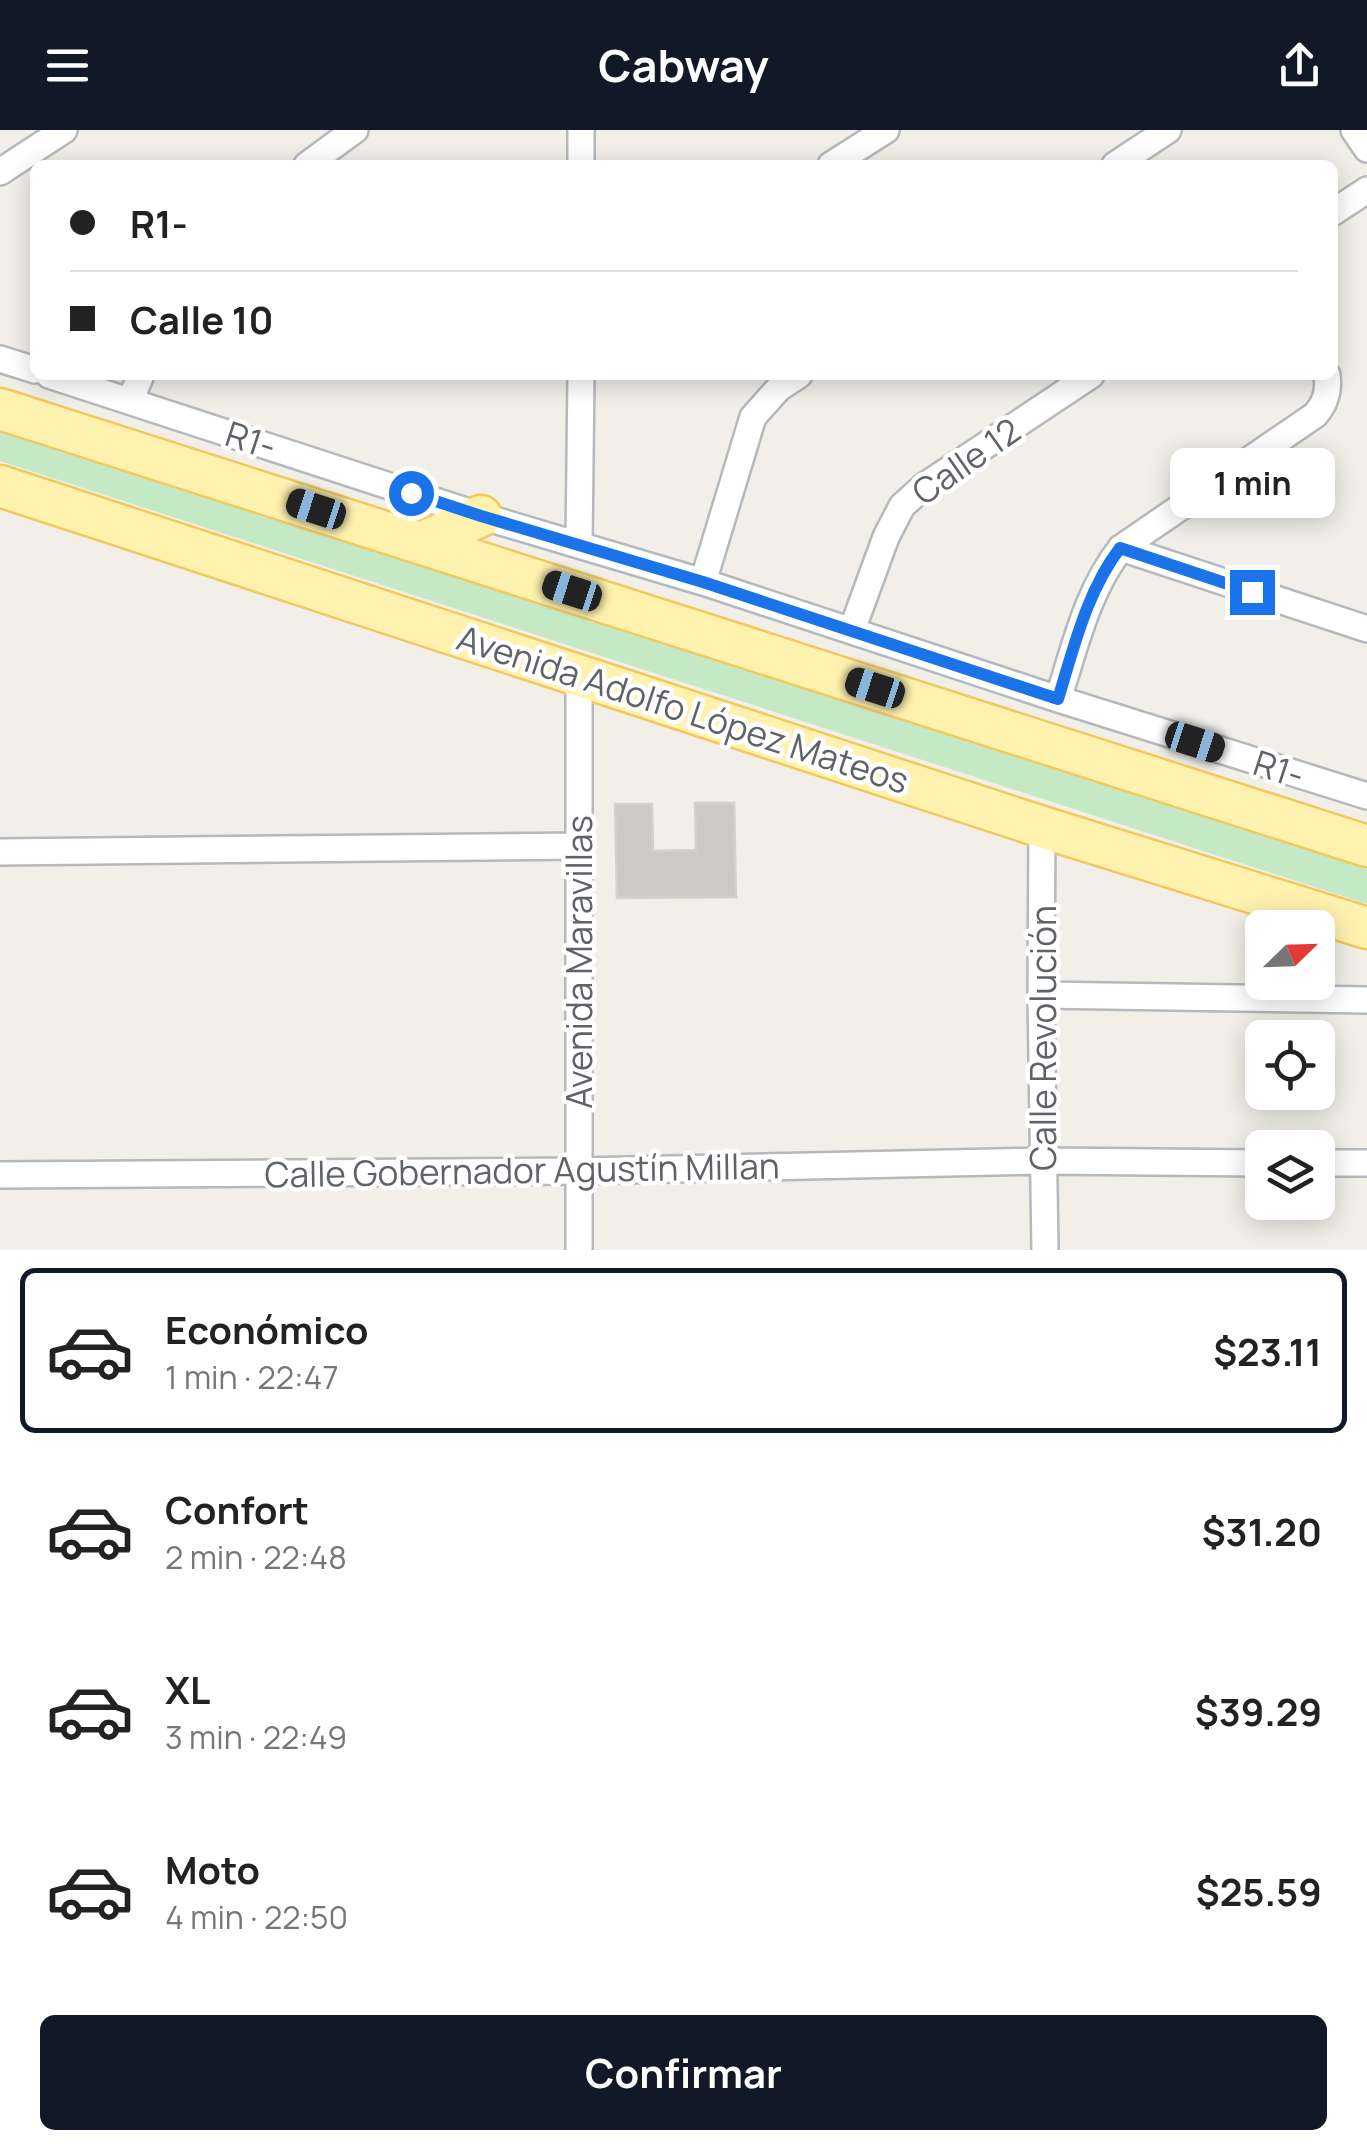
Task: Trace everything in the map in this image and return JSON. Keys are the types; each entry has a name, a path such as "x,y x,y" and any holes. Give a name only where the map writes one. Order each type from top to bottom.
{"main road":[{"path":"0,409 1367,846"},
{"name":"Avenida Adolfo López Mateos","path":"0,486 1367,928"},
{"path":"420,542 481,516"}],"street":[{"path":"0,172 64,130"},
{"path":"315,160 355,130"},
{"path":"581,130 582,160"},
{"path":"840,160 886,130"},
{"path":"1123,160 1168,130"},
{"path":"1354,130 1367,149"},
{"path":"1338,209 1367,190"},
{"path":"0,359 30,368"},
{"name":"R1-","path":"65,380 1367,796"},
{"path":"130,401 139,380"},
{"path":"579,544 581,380"},
{"path":"703,582 753,418 791,380"},
{"name":"Calle 12","path":"852,630 886,537 902,506 924,487 1084,380"},
{"path":"1058,699 1093,592 1120,548 1315,415 1326,398 1327,380"},
{"path":"1120,548 1367,629"},
{"name":"Avenida Maravillas","path":"579,674 579,1250"},
{"name":"Calle Revolución","path":"1042,826 1044,1250"},
{"path":"0,852 580,846"},
{"path":"1041,995 1367,1000"},
{"name":"Calle Gobernador Agustín Millan","path":"0,1175 578,1171 1044,1161 1245,1163"},
{"path":"1335,1163 1367,1163"}],"green space":[{"path":"0,420 1367,858 1367,904 0,461"}],"building":[{"path":"695,803 734,803 736,897 617,898 615,804 652,804 653,851 696,850"}],"route":[{"path":"411,493 703,582 1058,699 1093,592 1120,548 1252,592"}]}
